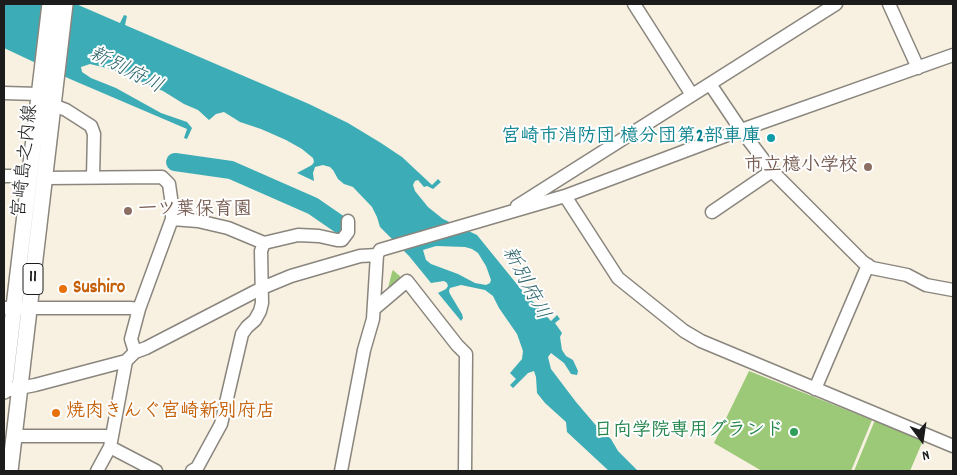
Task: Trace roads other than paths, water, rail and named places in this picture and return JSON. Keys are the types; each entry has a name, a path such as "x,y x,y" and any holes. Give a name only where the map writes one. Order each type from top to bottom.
{"main road":[{"name":"宮崎島之内線","path":"4,391 9,308 29,176 50,4"},
{"name":"宮崎島之内線","path":"10,471 65,4"}],"street":[{"path":"634,4 692,95"},
{"path":"506,212 836,4"},
{"path":"889,4 918,68"},
{"path":"4,391 59,379 130,356 262,288 326,265 378,252 506,212 565,196 741,130 953,55"},
{"path":"710,84 772,171 863,262 872,268 906,275 926,286 953,290"},
{"path":"4,93 39,89"},
{"path":"53,105 66,110 91,126 94,134 93,177"},
{"path":"712,212 772,171"},
{"path":"4,176 29,176"},
{"path":"46,178 162,177 169,184 172,219 140,309 111,441 97,471"},
{"path":"565,196 618,278 684,331 701,341 953,446"},
{"path":"172,219 198,221 228,228 264,243 298,235 342,240 348,232 348,221"},
{"path":"200,469 221,424 242,334 255,320 260,311 262,303 261,251 264,243"},
{"path":"341,471 364,350 374,309 378,252"},
{"path":"816,389 868,265"},
{"path":"374,309 407,281 456,345 466,354 465,471"},
{"path":"9,308 140,309"},
{"path":"14,436 111,441 156,471"}],"water":[{"path":"4,4 76,4 120,23 124,15 127,16 125,25 309,104 348,123 402,157 432,185 438,179 441,182 433,189 427,186 424,187 418,180 415,181 413,185 415,191 428,207 443,219 477,235 520,288 551,321 557,315 560,319 555,323 562,333 560,337 562,350 566,356 573,360 578,371 577,375 571,374 564,363 551,353 548,357 551,369 599,429 611,439 618,451 638,471 609,471 567,432 566,422 537,393 534,371 528,373 513,388 510,385 516,379 510,373 522,359 523,351 517,334 493,296 485,290 461,285 450,288 450,294 462,314 463,318 461,321 438,293 446,289 447,283 444,281 431,283 409,256 380,227 372,207 353,187 344,184 338,179 330,167 323,165 315,167 313,173 314,181 297,173 312,165 314,162 313,158 286,140 240,122 224,112 216,114 209,120 198,110 163,91 111,69 90,64 81,67 82,72 91,78 116,88 161,113 187,122 192,128 187,139 184,138 187,129 70,79 4,48","holes":["436,246 465,247 478,253 486,266 491,280 490,283 486,285 475,283 458,274 431,264 426,260 423,250"]}],"waterway":[{"name":"新別府川","path":"175,162 231,170 313,206 342,226"}],"place":[{"name":"宮崎市消防団 檍分団第2部車庫","path":"771,138"},
{"name":"市立檍小学校","path":"868,167"},
{"name":"一ツ葉保育園","path":"128,211"},
{"name":"Sushiro","path":"63,289"},
{"name":"焼肉きんぐ宮崎新別府店","path":"56,413"},
{"name":"日向学院専用グランド","path":"794,432"}]}
